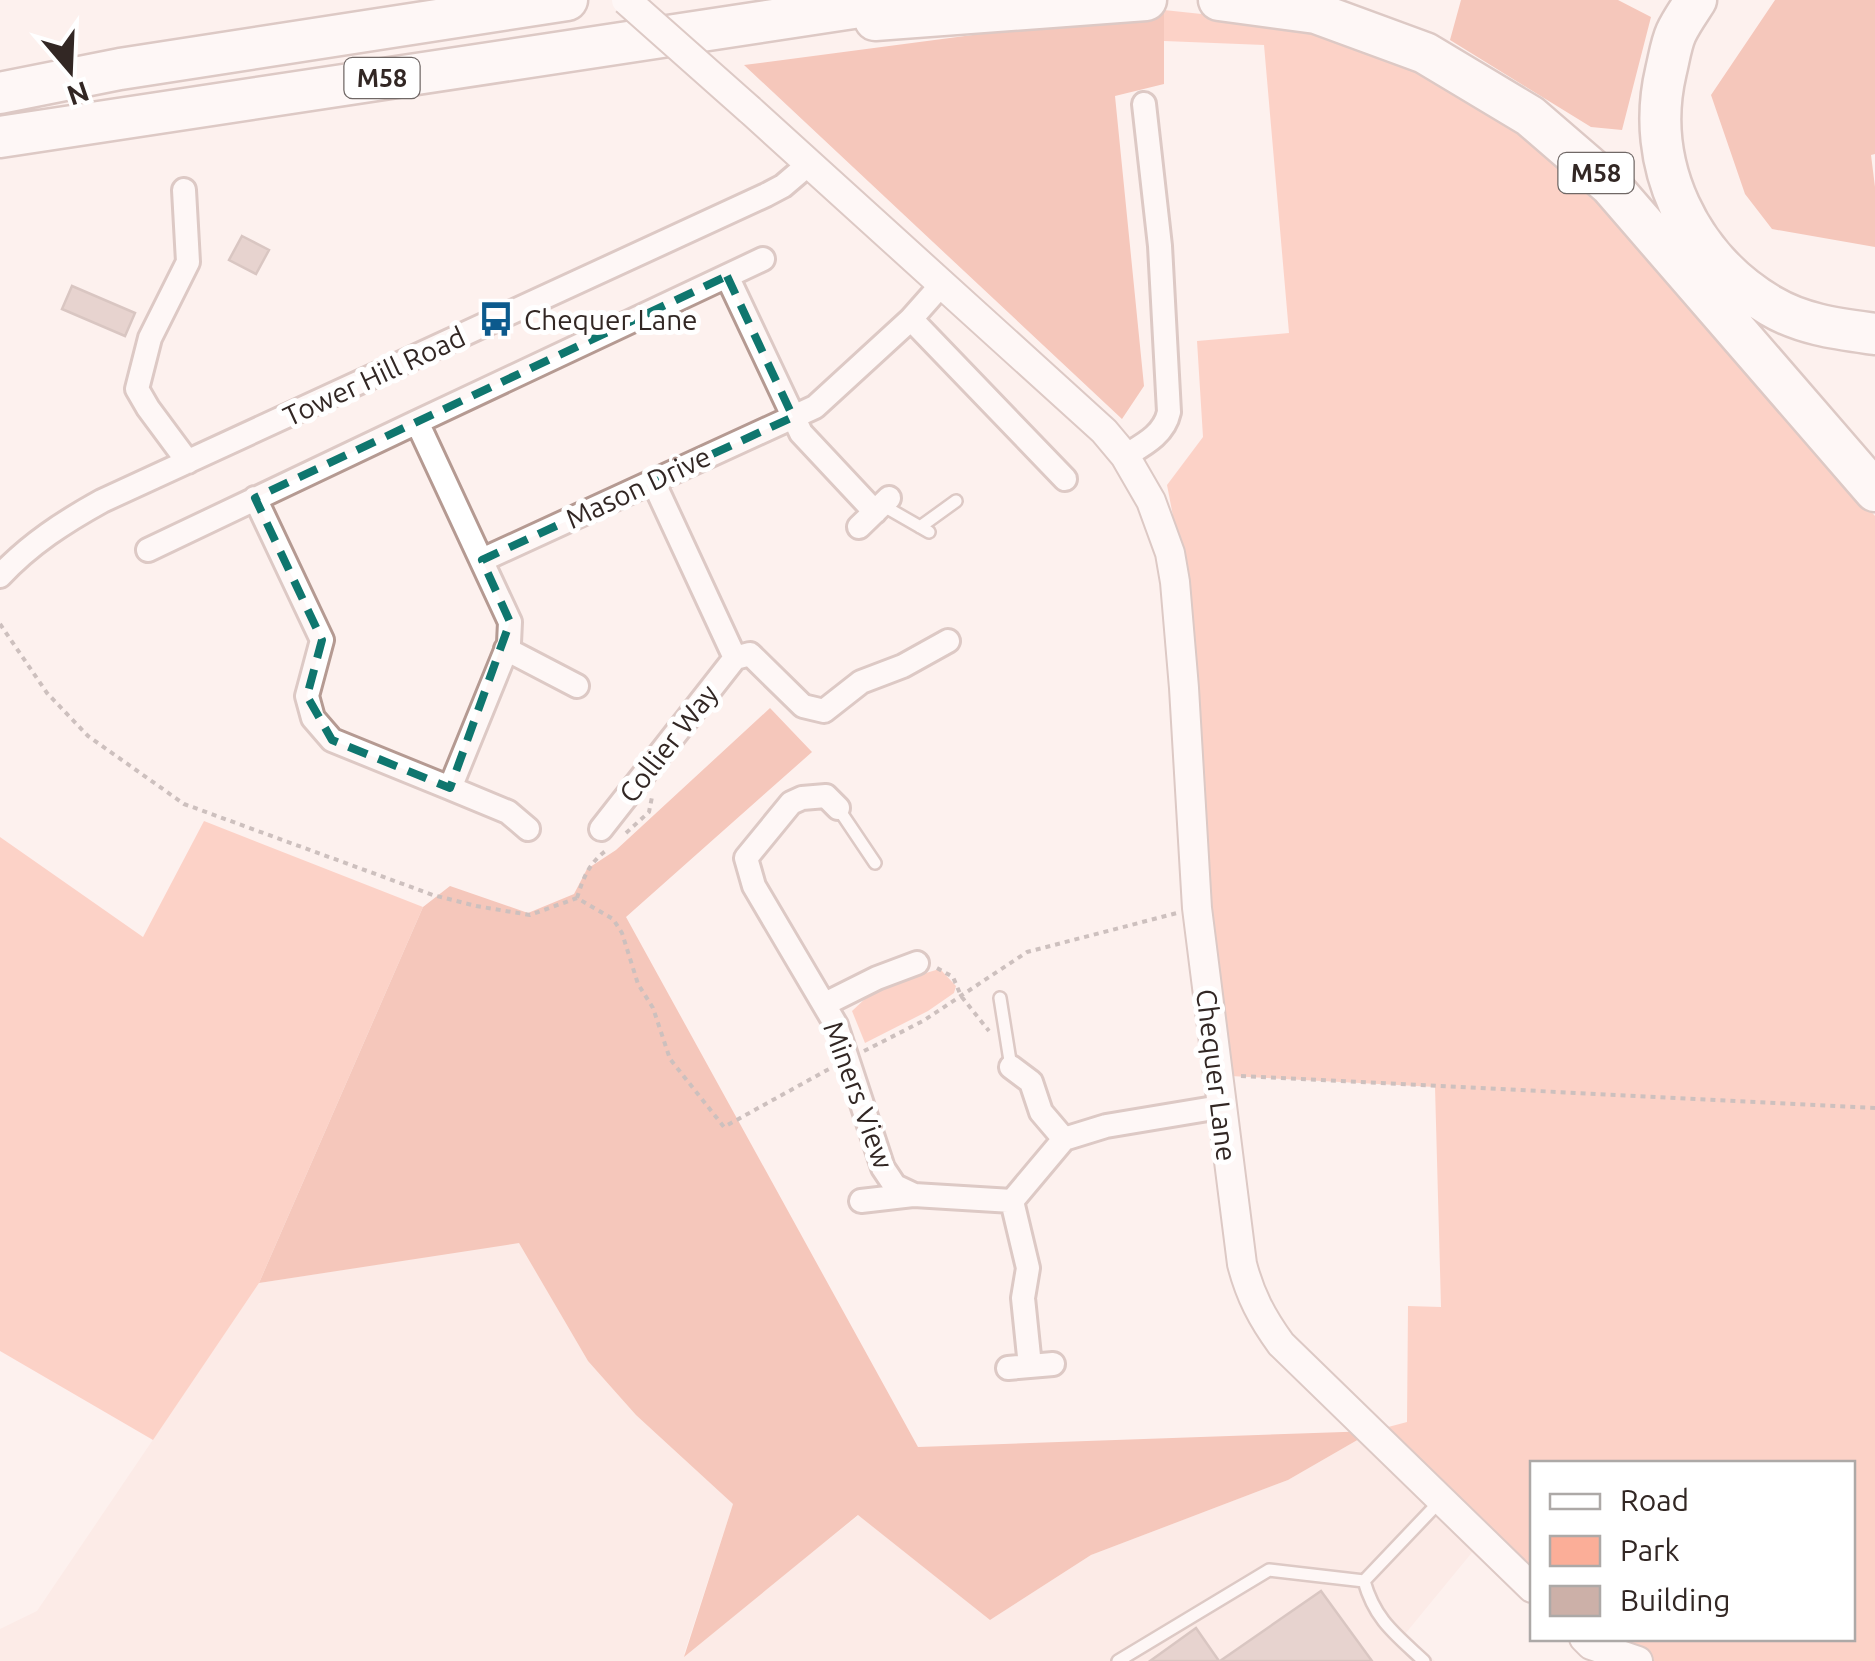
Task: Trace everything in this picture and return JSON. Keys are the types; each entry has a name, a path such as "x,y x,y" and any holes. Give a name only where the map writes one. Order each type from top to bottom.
{"highway":[{"name":"M58","path":"0,94 120,69 567,0"},
{"name":"M58","path":"0,137 906,0"},
{"name":"M58","path":"764,21 910,20 1146,0"},
{"name":"M58","path":"1219,0 1316,13 1425,52 1530,116 1610,185 1875,492"},
{"path":"1696,0 1675,35 1661,93 1659,133 1666,174 1687,223 1726,274 1773,308 1824,327 1875,334"}],"street":[{"name":"Chequer Lane","path":"626,0 1104,431 1152,502 1170,553 1174,582 1198,908 1242,1264 1260,1314 1294,1357 1530,1586"},
{"path":"1124,456 1152,440 1164,427 1169,412 1160,246 1144,104"},
{"name":"Tower Hill Road","path":"0,576 30,547 66,521 766,195 810,163"},
{"path":"184,190 188,262 150,338 137,389 188,462"},
{"path":"148,550 763,259"},
{"path":"726,276 793,417 812,447 876,510"},
{"name":"Mason Drive","path":"482,560 815,408 911,319 942,284"},
{"path":"911,319 1065,479"},
{"path":"417,422 510,622 506,649 450,788"},
{"name":"Collier Way","path":"652,481 735,658"},
{"path":"255,498 322,640 307,696 320,729 332,740 508,812 528,829"},
{"name":"Collier Way","path":"600,829 735,658 750,654 802,706 824,710 861,682 903,666 948,642"},
{"path":"506,649 577,686"},
{"name":"Miners View","path":"838,808 826,796 802,798 738,849 754,886 824,1004 849,1059 883,1168 895,1186 914,1195 1012,1201"},
{"name":"Miners View","path":"824,1004 917,963"},
{"path":"1010,1063 1031,1082 1041,1112 1064,1139"},
{"path":"1030,1366 1022,1298 1028,1268 1012,1201 1064,1139 1106,1126 1220,1108"},
{"path":"861,1201 914,1195"},
{"path":"1585,1648 1638,1661"}],"lane":[{"path":"876,510 924,529 956,502"},
{"path":"838,808 875,863"},
{"path":"1000,998 1010,1063"},
{"path":"1364,1581 1442,1500"},
{"path":"1118,1661 1269,1570 1364,1581"},
{"path":"1364,1581 1371,1604 1384,1625 1424,1661"}],"path":[{"path":"0,624 47,693 88,736 184,804 433,895 530,915 577,898 614,920 638,984 653,1008 670,1059 724,1126 923,1021 1027,952 1198,908"},
{"path":"917,963 944,969 953,976 960,996 1010,1063"},
{"path":"1216,1076 1875,1108"}],"highlighted area":[{"path":"727,276 793,417 482,560 510,622 450,788 332,740 307,696 322,640 255,498"}],"shaded area":[{"path":"1461,0 1618,0 1651,17 1622,130 1591,127 1450,40"},
{"path":"1775,0 1875,0 1875,154 1871,155 1875,247 1772,229 1745,194 1711,95"},
{"path":"1164,10 1164,84 1115,96 1144,386 1122,419 744,65"},
{"path":"770,708 812,752 626,917 918,1447 1373,1431 1288,1480 1091,1555 990,1620 858,1515 684,1657 733,1504 636,1415 588,1361 519,1243 259,1283 423,907 450,886 528,913 574,894 587,869 616,850"},
{"path":"519,1242 588,1361 733,1504 684,1654 859,1515 990,1620 1091,1555 1288,1480 1373,1431 1483,1539 1405,1634 1435,1661 0,1661 0,1629 37,1611 259,1283"}],"green space":[{"path":"1164,10 1287,23 1394,58 1464,92 1544,147 1600,200 1875,516 1875,1661 1638,1661 1589,1641 1855,1641 1855,1461 1530,1461 1530,1586 1373,1431 1407,1422 1408,1306 1441,1307 1435,1087 1230,1076 1210,906 1189,599 1167,485 1203,437 1197,341 1289,333 1264,45 1164,41"},
{"path":"204,821 423,907 259,1283 153,1440 0,1351 0,837 143,937"},
{"path":"941,970 956,986 954,993 865,1043 852,1011 869,990"}],"building":[{"path":"242,236 269,250 256,274 229,260"},
{"path":"72,286 135,313 125,336 62,309"},
{"path":"1321,1591 1372,1661 1220,1661"},
{"path":"1196,1628 1219,1661 1150,1661"}],"place":[{"name":"Chequer Lane","path":"496,319"}]}
